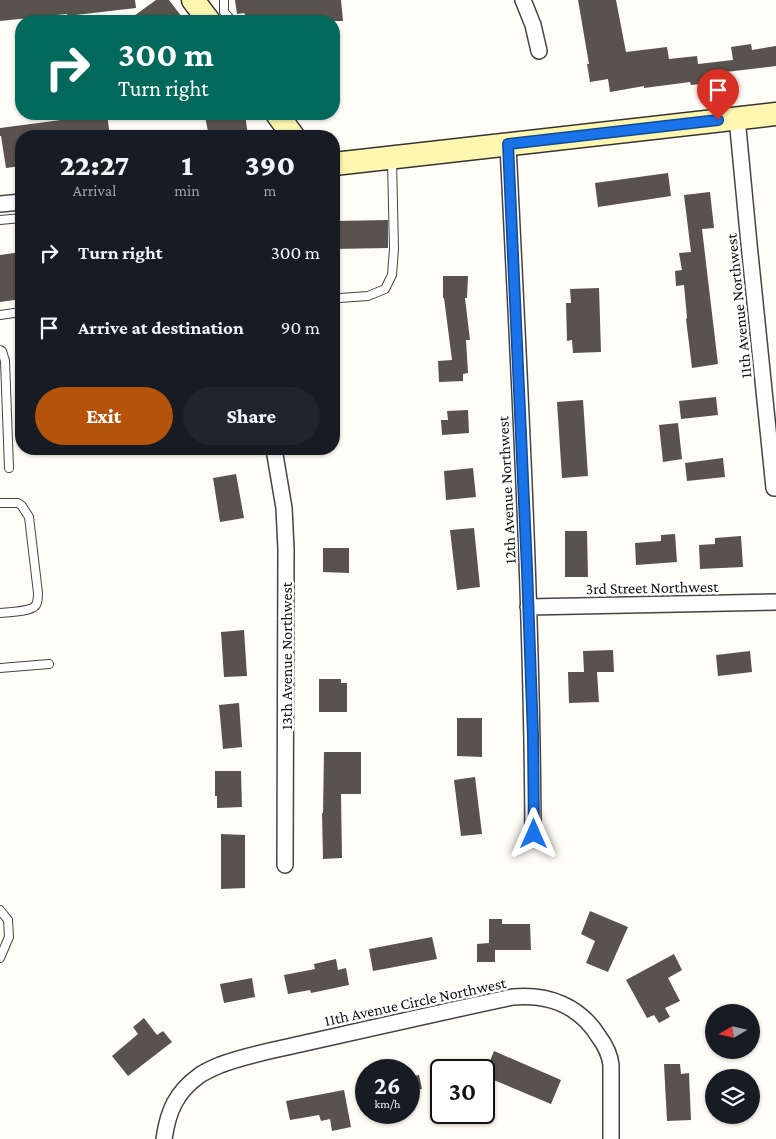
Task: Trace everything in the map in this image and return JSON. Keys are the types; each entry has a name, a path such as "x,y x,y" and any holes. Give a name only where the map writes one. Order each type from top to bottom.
{"main road":[{"path":"193,0 210,15"},
{"path":"340,163 776,114"}],"street":[{"path":"523,0 533,25 539,51"},
{"name":"11th Avenue Northwest","path":"737,118 748,244 774,488 776,488"},
{"name":"12th Avenue Northwest","path":"508,144 527,569 533,736 534,834"},
{"path":"0,204 15,203"},
{"name":"13th Avenue Northwest","path":"275,455 284,508 286,549 285,865"},
{"name":"3rd Street Northwest","path":"528,607 776,602"},
{"name":"11th Avenue Circle Northwest","path":"164,1139 166,1122 172,1106 182,1091 201,1074 234,1060 413,1018 513,997 526,996 552,1000 576,1011 586,1019 602,1040 611,1064 611,1139"}],"lane":[{"path":"216,15 224,0"},
{"path":"340,298 368,296 385,289 392,275 394,249 392,158"},
{"path":"0,220 15,219"},
{"path":"0,314 15,313"},
{"path":"0,350 5,361 9,468"},
{"path":"0,503 18,504 22,506 29,517 38,593 37,603 33,607 0,613"},
{"path":"0,668 49,664"},
{"path":"0,910 8,920 9,937 0,958"}],"building":[{"path":"0,0 135,0 136,8 76,15 15,15 15,19 0,21"},
{"path":"156,0 169,0 180,15 135,15"},
{"path":"235,0 341,0 343,21 340,21 340,15 237,14"},
{"path":"578,0 616,0 626,52 667,47 669,59 697,56 698,64 733,60 731,47 751,44 752,50 776,46 776,66 717,73 718,82 691,85 690,82 644,88 644,86 610,92 608,79 590,82 587,64 589,64"},
{"path":"61,120 108,120 109,130 15,130 15,167 6,168 0,128"},
{"path":"206,120 246,120 247,130 208,130"},
{"path":"668,173 671,196 598,207 595,183"},
{"path":"710,192 714,228 702,229 718,364 692,368 684,285 676,286 675,271 682,270 679,253 691,252 684,195"},
{"path":"388,220 388,248 340,249 340,221"},
{"path":"15,253 15,300 0,302 0,255"},
{"path":"443,276 468,276 467,298 465,298 470,340 466,340 468,373 463,374 463,381 439,382 438,361 452,360 443,298"},
{"path":"599,288 601,352 573,353 572,340 567,341 566,303 571,303 570,289"},
{"path":"716,397 718,415 681,419 679,401"},
{"path":"583,400 588,476 562,478 557,402"},
{"path":"468,410 469,433 442,435 441,420 448,420 447,411"},
{"path":"678,423 682,459 663,462 659,425"},
{"path":"723,458 725,477 687,481 685,463"},
{"path":"473,468 476,497 446,500 444,471"},
{"path":"236,474 244,518 220,522 213,478"},
{"path":"474,528 480,587 457,590 450,530"},
{"path":"565,531 587,531 588,577 565,577"},
{"path":"675,534 677,562 636,565 635,543 661,541 661,535"},
{"path":"741,536 743,567 700,569 699,545 715,544 715,538"},
{"path":"323,548 349,548 349,573 323,572"},
{"path":"244,630 247,676 224,677 221,632"},
{"path":"613,650 614,672 597,672 599,702 569,703 568,672 584,672 583,651"},
{"path":"750,651 752,672 718,676 716,655"},
{"path":"319,679 341,679 341,683 347,683 347,712 319,712"},
{"path":"239,703 242,747 223,749 219,705"},
{"path":"457,718 482,718 482,757 457,756"},
{"path":"324,752 361,752 361,794 341,794 342,858 323,859"},
{"path":"215,771 241,771 242,807 217,808"},
{"path":"475,777 482,834 461,836 454,780"},
{"path":"221,834 245,835 245,888 221,889"},
{"path":"590,911 628,927 608,972 586,963 595,941 581,934"},
{"path":"489,919 502,919 502,924 530,924 531,950 495,950 495,962 477,962 477,944 489,943"},
{"path":"432,937 437,959 373,971 369,949"},
{"path":"674,954 682,970 668,978 680,1001 665,1008 670,1017 659,1023 654,1015 647,1018 626,980"},
{"path":"336,959 338,970 346,968 349,985 311,993 310,990 288,994 284,975 315,969 314,964"},
{"path":"252,978 255,997 224,1003 220,984"},
{"path":"144,1018 157,1035 163,1031 172,1042 128,1076 112,1056 138,1034 133,1027"},
{"path":"494,1051 561,1080 551,1104 495,1081 495,1059 491,1059"},
{"path":"664,1064 680,1064 681,1074 689,1073 691,1120 667,1121"},
{"path":"344,1090 351,1127 332,1131 330,1119 321,1121 319,1115 290,1120 286,1101"}],"route":[{"path":"534,834 533,736 527,569 508,144 718,120"}]}
